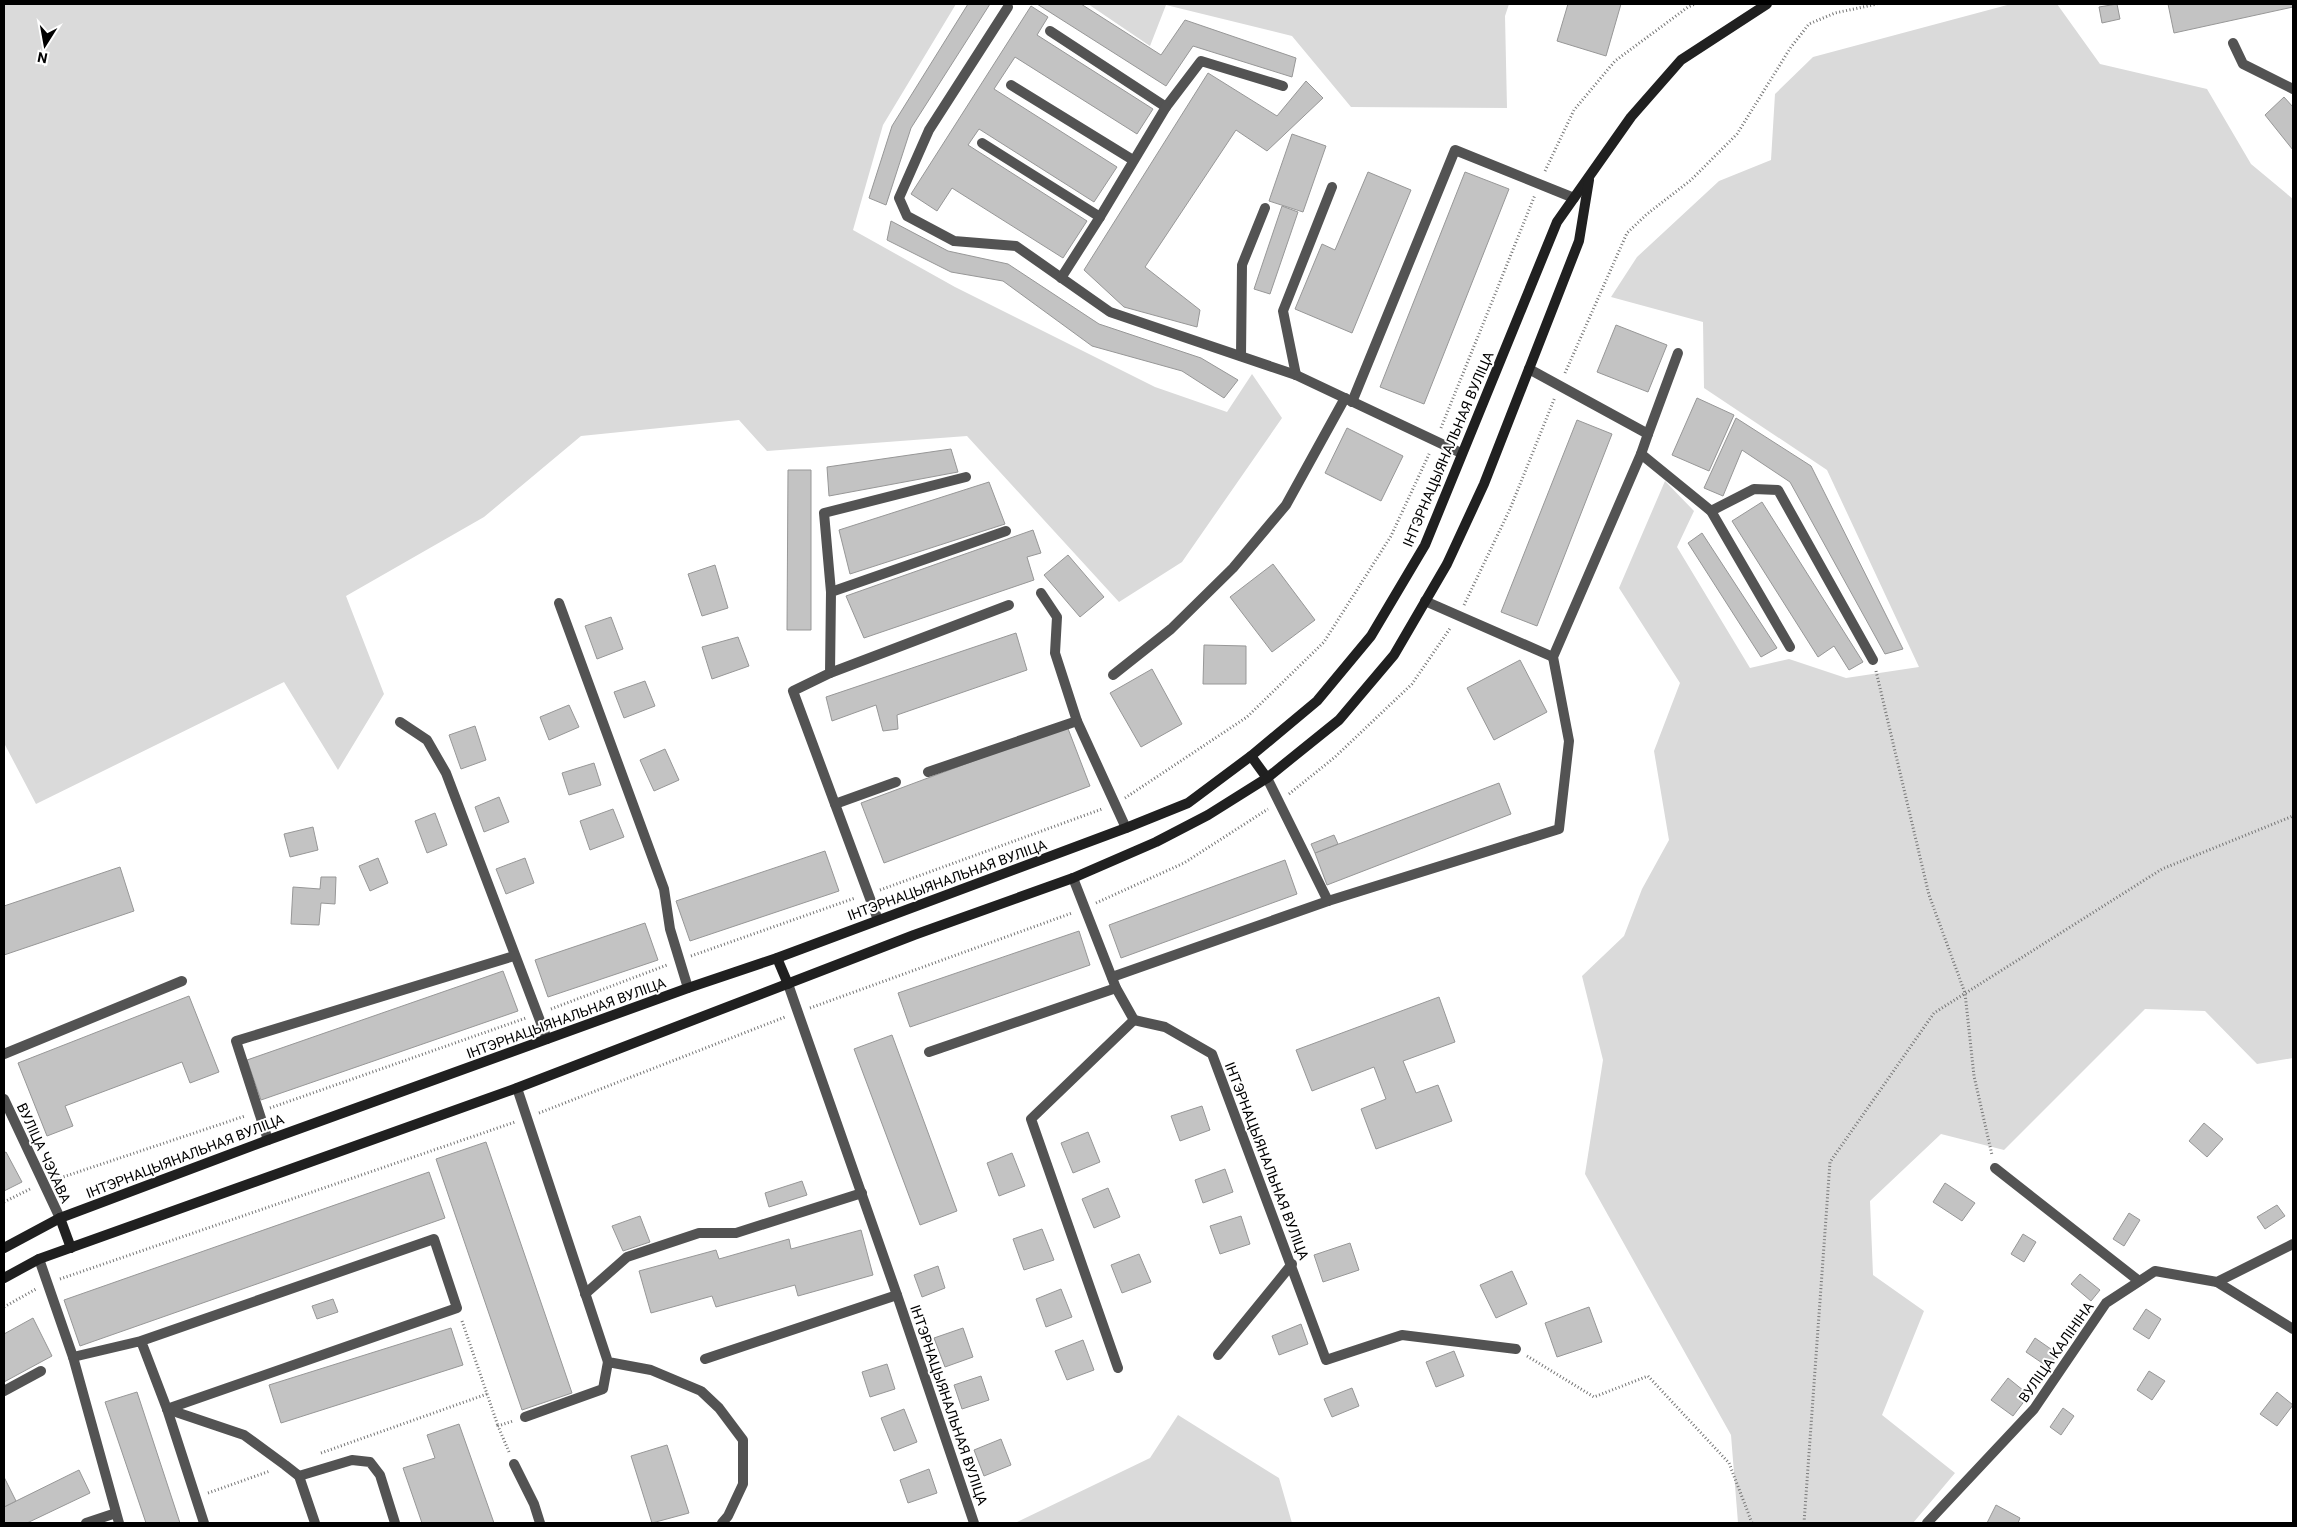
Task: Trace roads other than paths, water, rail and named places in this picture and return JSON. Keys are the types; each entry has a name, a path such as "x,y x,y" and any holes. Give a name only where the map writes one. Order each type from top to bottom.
{"main road":[{"name":"ІНТЭРНАЦЫЯНАЛЬНАЯ ВУЛІЦА","path":"4,1248 60,1218 268,1140 688,988 777,958 1126,828 1188,803 1251,756 1317,701 1372,636 1425,545 1557,222 1631,117 1681,60 1767,4"},
{"name":"ІНТЭРНАЦЫЯНАЛЬНАЯ ВУЛІЦА","path":"4,1278 39,1259 517,1088 914,935 1073,878 1156,842 1191,824 1267,778 1339,720 1394,654 1447,564 1484,484 1579,241 1589,177"},
{"path":"1251,756 1267,778"},
{"path":"777,958 788,984"},
{"path":"60,1218 71,1248"}],"street":[{"path":"1008,7 929,130 899,198 907,216 954,241 1016,246 1110,312 1296,375 1461,453"},
{"path":"1050,31 1166,107"},
{"path":"2233,43 2243,64 2293,89"},
{"path":"1061,278 1166,107 1201,61 1284,86"},
{"path":"1011,85 1133,160"},
{"path":"982,143 1100,217"},
{"path":"1113,675 1172,629 1233,568 1286,505 1349,400 1455,150 1574,198"},
{"path":"1296,375 1283,310 1332,187"},
{"path":"1241,356 1242,265 1265,208"},
{"path":"1112,977 1328,900 1559,829 1569,741 1553,658 1641,454 1678,353"},
{"path":"1529,370 1648,434"},
{"path":"1641,454 1712,511 1790,648"},
{"path":"830,673 831,592 824,512 966,477"},
{"path":"1712,511 1754,489 1778,490 1874,660"},
{"path":"831,592 1006,531"},
{"path":"1041,593 1057,617 1055,653 1076,720 1126,828"},
{"path":"1426,601 1553,658"},
{"path":"559,603 664,888 670,929 688,988"},
{"path":"878,920 793,691 830,673 1010,605"},
{"path":"928,772 1076,720"},
{"path":"400,722 427,740 446,772 547,1039"},
{"path":"1267,778 1328,900"},
{"path":"835,804 896,782"},
{"path":"1073,878 1116,988 1134,1020 1031,1119 1118,1368"},
{"path":"268,1140 236,1041 514,956"},
{"path":"4,1054 182,981"},
{"name":"ІНТЭРНАЦЫЯНАЛЬНАЯ ВУЛІЦА","path":"788,984 898,1295 974,1523"},
{"path":"929,1052 1116,988"},
{"name":"ІНТЭРНАЦЫЯНАЛЬНАЯ ВУЛІЦА","path":"1134,1020 1165,1027 1212,1054 1292,1264 1326,1360 1402,1335 1516,1349"},
{"path":"517,1088 608,1362 603,1389 526,1417"},
{"name":"ВУЛІЦА ЧЭХАВА","path":"4,1099 60,1218"},
{"path":"1995,1168 2139,1281"},
{"path":"585,1294 627,1256 699,1232 736,1233 862,1194"},
{"path":"73,1357 141,1341 434,1239 457,1308 167,1409"},
{"path":"2217,1282 2293,1244"},
{"path":"39,1259 73,1357 119,1523"},
{"path":"1218,1355 1292,1264"},
{"name":"ВУЛІЦА КАЛІНІНА","path":"1927,1523 2034,1409 2106,1304 2154,1271 2217,1282"},
{"path":"2217,1282 2293,1329"},
{"path":"705,1358 898,1295"},
{"path":"141,1341 167,1409 204,1523"},
{"path":"608,1362 651,1370 701,1391 719,1408 743,1440 743,1484 728,1516 722,1523"},
{"path":"4,1391 41,1371"},
{"path":"167,1409 244,1434 285,1465 298,1476 315,1523"},
{"path":"298,1476 352,1460 370,1462 380,1474 395,1523"},
{"path":"514,1464 534,1504 540,1523"},
{"path":"86,1523 116,1513"}]}
